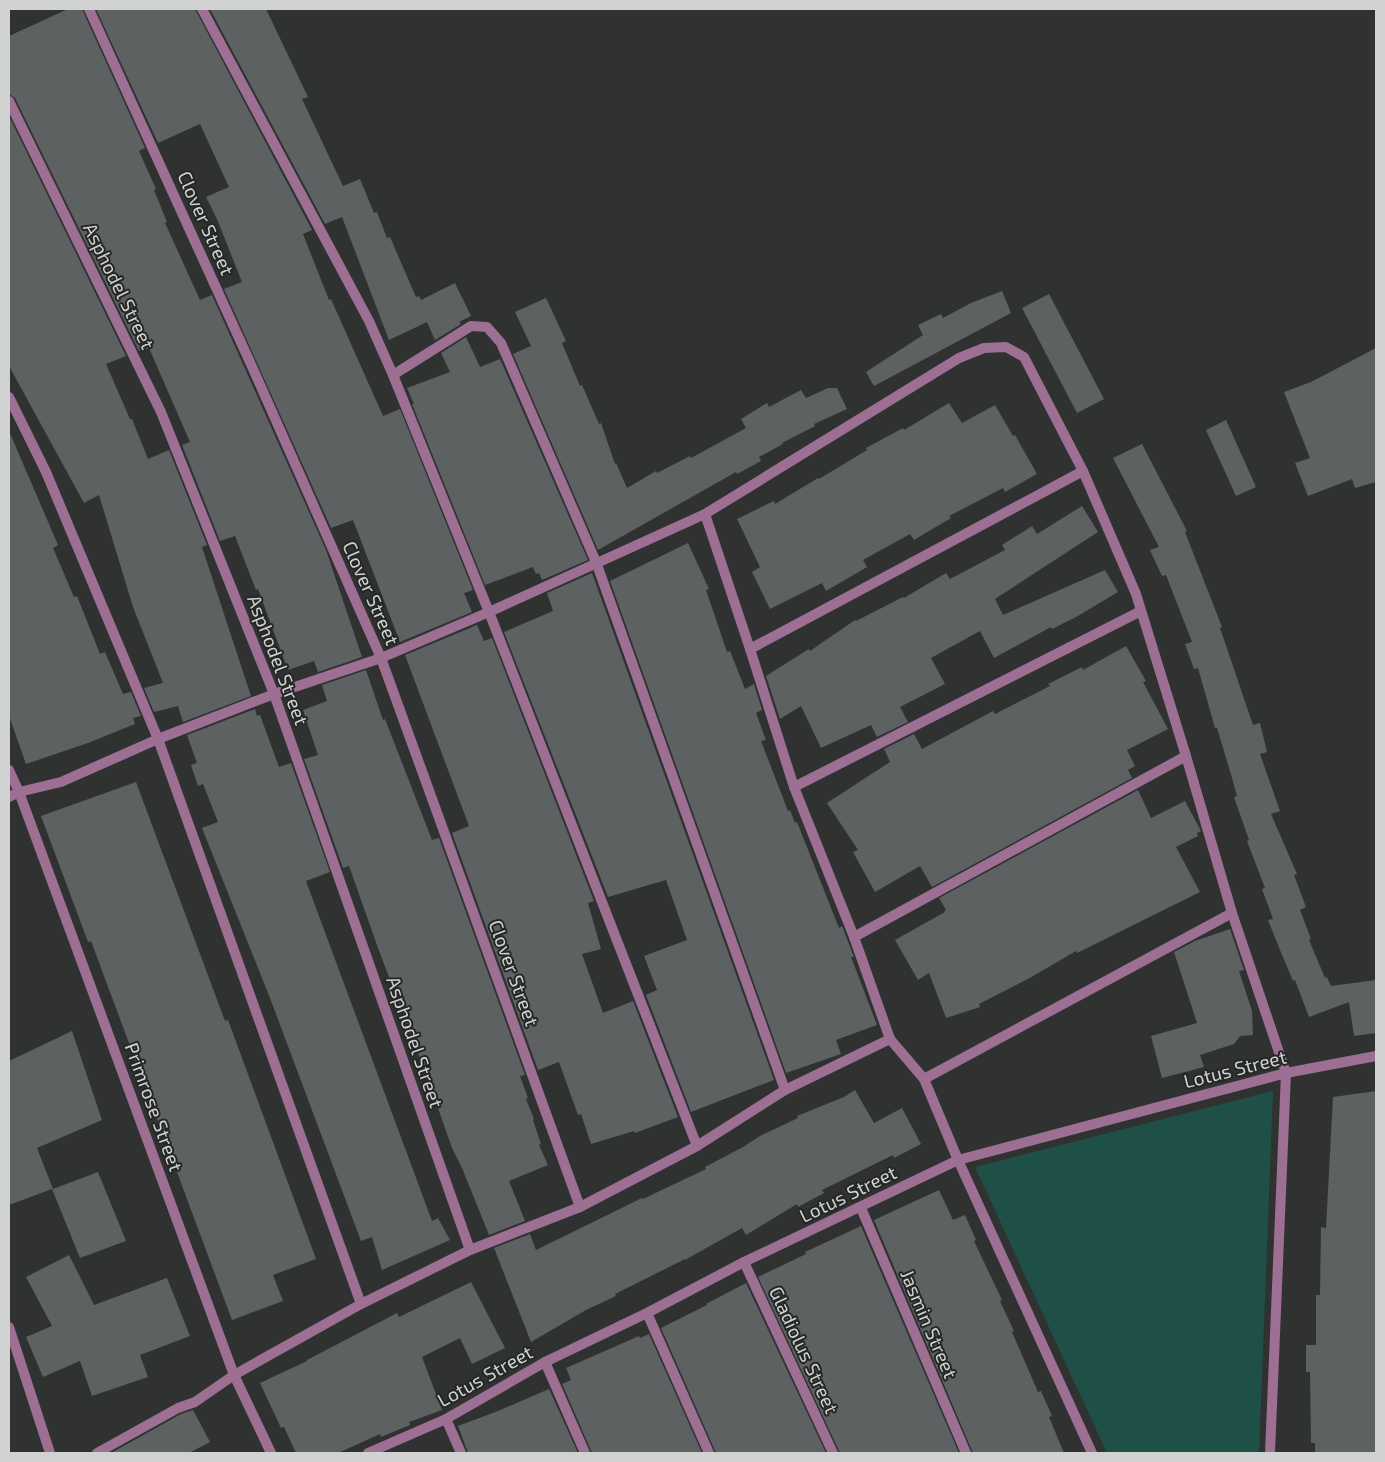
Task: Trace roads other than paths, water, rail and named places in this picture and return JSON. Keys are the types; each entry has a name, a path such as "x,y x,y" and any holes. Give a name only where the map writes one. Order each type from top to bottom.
{"street":[{"name":"Clover Street","path":"89,9 258,380 381,658 580,1207"},
{"path":"202,9 370,321 490,612 697,1146"},
{"name":"Asphodel Street","path":"9,101 161,412 274,694 470,1250"},
{"path":"393,375 471,326 487,327 501,342 596,562 785,1090"},
{"path":"9,797 19,792 61,782 158,739 274,694 381,658 490,612 596,562 705,514 959,358 984,348 1006,347 1024,357 1083,471 1136,594 1232,913 1286,1073 1270,1453"},
{"path":"9,397 46,472 158,739 361,1304"},
{"path":"750,649 1083,471"},
{"path":"705,514 794,787 854,937 890,1039 924,1079 958,1160 1092,1453"},
{"path":"794,787 1141,611"},
{"path":"854,937 1186,756"},
{"name":"Primrose Street","path":"9,770 19,792 234,1376 271,1453"},
{"path":"924,1079 1232,913"},
{"path":"97,1453 178,1408 195,1402 234,1376 361,1304 470,1250 580,1207 697,1146 785,1090 890,1039"},
{"name":"Lotus Street","path":"368,1453 446,1419 545,1362 647,1313 744,1262 861,1208 958,1160 1286,1073 1376,1056"},
{"name":"Jasmin Street","path":"861,1208 966,1453"},
{"name":"Gladiolus Street","path":"744,1262 833,1453"},
{"path":"647,1313 709,1453"},
{"path":"9,1327 50,1453"},
{"path":"545,1362 585,1453"},
{"path":"446,1419 460,1453"}]}
